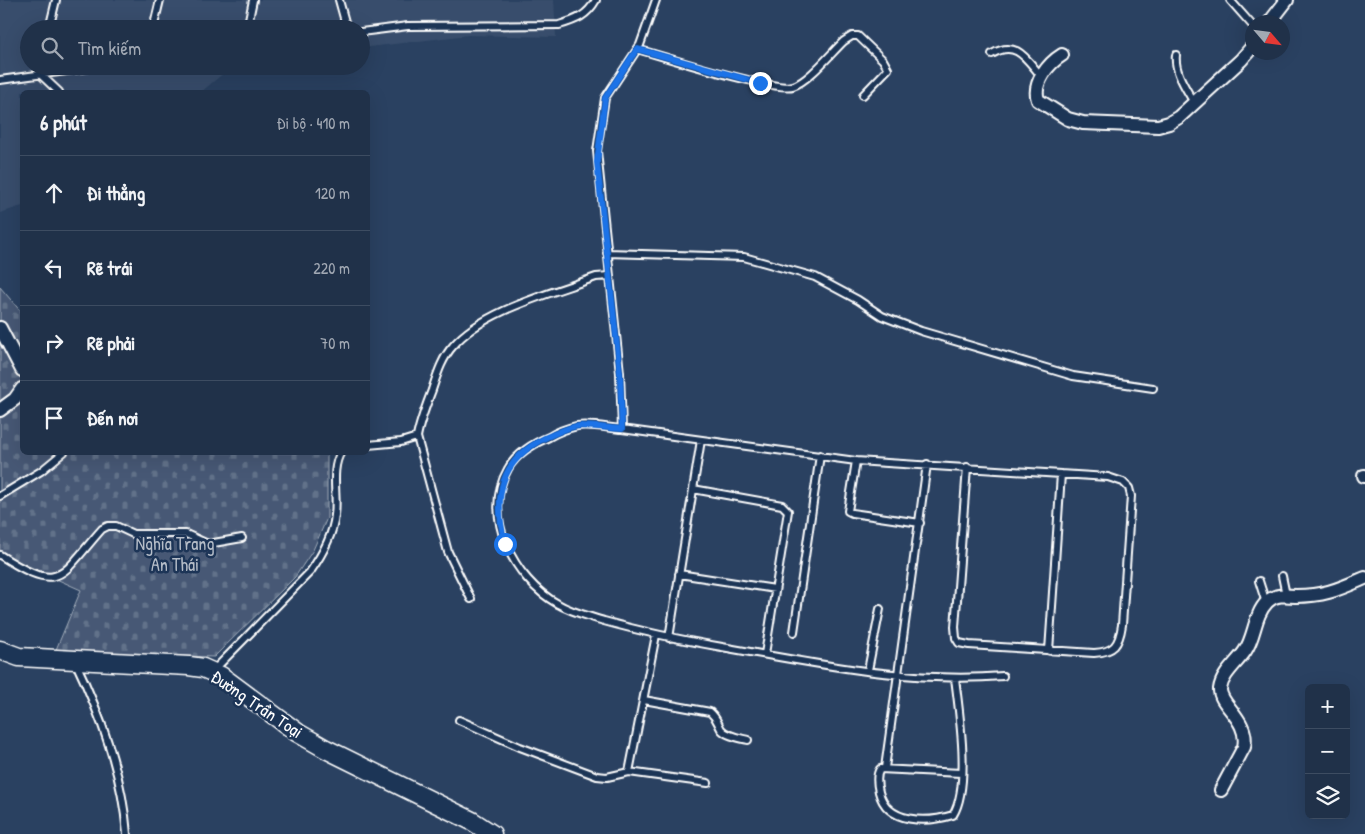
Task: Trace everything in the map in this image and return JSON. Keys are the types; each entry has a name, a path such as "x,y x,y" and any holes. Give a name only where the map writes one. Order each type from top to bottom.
{"street":[{"path":"1275,15 1287,0"},
{"path":"1062,55 1053,61 1042,77 1036,95 1038,100 1068,119 1083,123 1158,126 1174,120 1245,54"},
{"path":"0,328 20,366"},
{"path":"0,410 15,399 20,392"},
{"path":"1221,790 1245,740 1239,720 1222,697 1221,686 1225,676 1247,647 1266,603 1272,598 1286,595 1321,595 1336,592 1365,578"},
{"name":"Đường Trần Toại","path":"0,650 19,657 189,666 213,671 298,733 472,821 492,834"}],"lane":[{"path":"51,20 56,0"},
{"path":"155,20 160,0"},
{"path":"249,20 253,0"},
{"path":"339,0 345,20"},
{"path":"370,31 408,26 559,26 581,18 590,10 596,0"},
{"path":"622,429 620,373 597,162 605,98 644,38 656,0"},
{"path":"1230,0 1245,17"},
{"path":"637,49 767,84 792,87 805,78 844,40 852,36 858,36 883,60 888,70 863,95"},
{"path":"992,54 1006,48 1017,50 1042,77"},
{"path":"1176,55 1175,63 1178,74 1194,103"},
{"path":"0,80 33,75"},
{"path":"41,75 57,90"},
{"path":"607,253 744,257 815,277 858,300 882,316 921,331 1074,376 1153,388"},
{"path":"471,599 448,552 417,438 419,423 441,365 452,346 469,330 494,315 596,277 609,276"},
{"path":"967,467 956,638 962,644 1048,651 1106,652 1119,641 1122,625 1131,496 1129,488 1115,478 927,464 856,460 622,429 578,426 537,442 520,454 509,467 502,483 499,500 500,525 505,544 523,577 558,604 591,617 669,638 831,666 899,675 955,678 1003,676"},
{"path":"370,445 400,442 417,438"},
{"path":"669,638 701,440"},
{"path":"0,496 41,471 60,455"},
{"path":"213,671 310,572 322,555 331,534 336,514 336,465 340,455"},
{"path":"794,632 820,455"},
{"path":"856,460 848,511 852,514 920,523"},
{"path":"885,768 927,464"},
{"path":"1048,651 1061,474"},
{"path":"693,489 784,507 788,511 765,654"},
{"path":"0,555 25,571 46,577 65,573 102,529 108,526 116,526 132,534 186,534 208,544 242,538"},
{"path":"679,574 775,589"},
{"path":"1282,576 1286,595"},
{"path":"1259,581 1266,603"},
{"path":"868,670 880,609"},
{"path":"629,772 656,635"},
{"path":"75,660 97,708 107,737 115,764 127,834"},
{"path":"955,678 962,739 962,773 959,806 953,815 927,820 914,820 889,810 881,800 877,774 880,768 962,773"},
{"path":"644,700 710,712 717,718 725,732 748,740"},
{"path":"459,720 520,748 597,776 607,777 629,772 708,783"}],"shaded area":[{"path":"0,0 554,0 556,37 468,35 370,47 370,20 20,20 20,75 221,75 203,90 20,90 20,207 0,213"}],"green space":[{"name":"Nghĩa Trang An Thái","path":"0,287 20,311 20,455 327,455 327,518 313,550 295,577 214,657 55,652 81,590 0,554"}],"route":[{"path":"505,544 500,525 499,500 504,476 520,454 537,442 558,432 578,426 622,429 620,373 597,162 605,98 608,90 637,49 760,83"}]}
